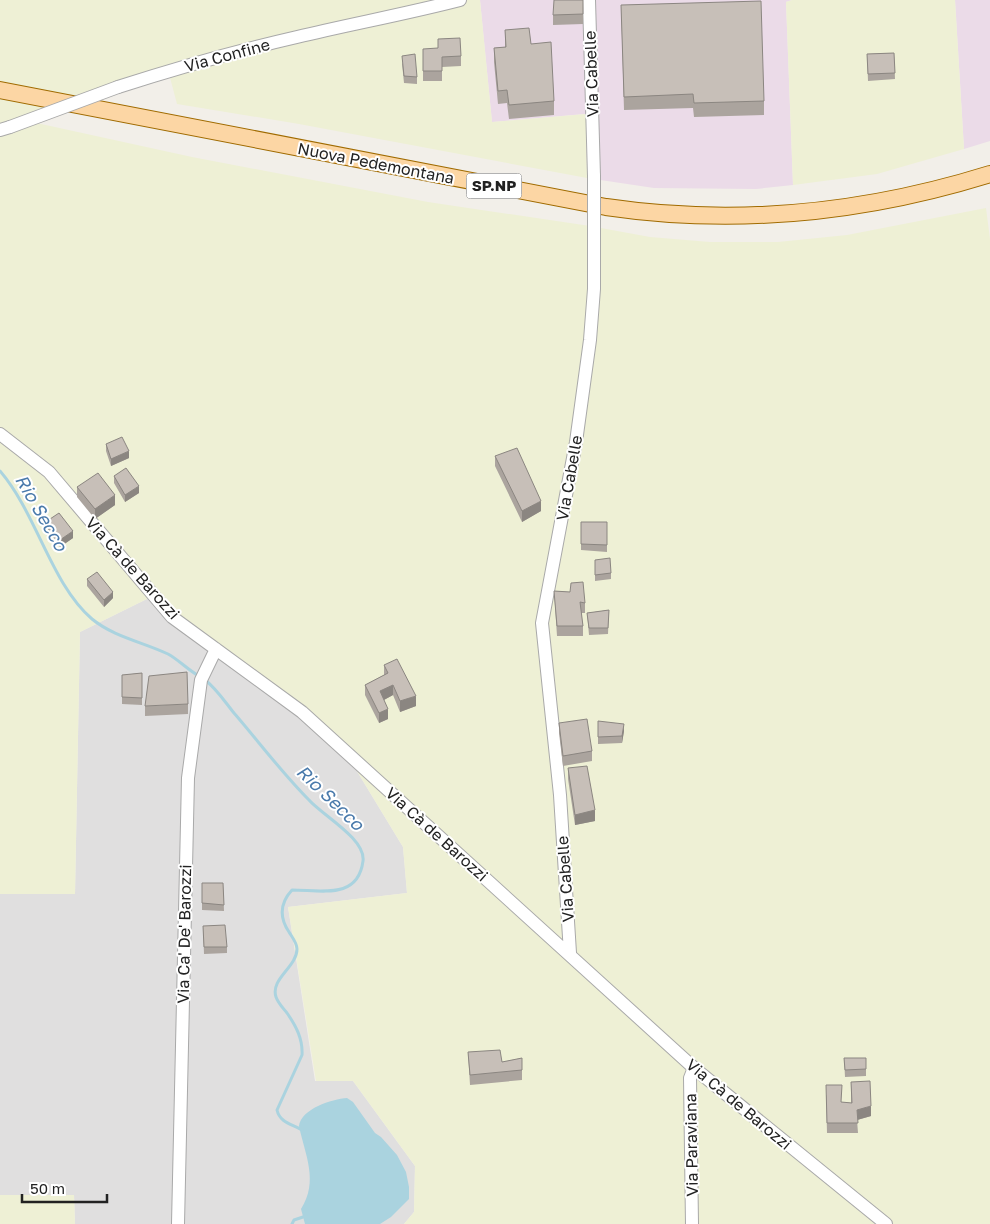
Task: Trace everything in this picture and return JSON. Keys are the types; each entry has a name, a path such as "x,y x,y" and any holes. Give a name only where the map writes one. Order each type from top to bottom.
{"main road":[{"name":"Nuova Pedemontana","path":"0,90 606,208 639,212 718,216 812,212 920,194 990,174"}],"street":[{"name":"Via Confine","path":"5,129 118,87 207,60 297,37 460,0"},
{"name":"Via Cabelle","path":"570,953 560,795 542,623 576,442 590,340 594,289 594,176 589,0"},
{"name":"Via Cà de Barozzi","path":"0,434 49,472 172,616 302,712 570,953 694,1068 886,1224"},
{"name":"Via Ca' De' Barozzi","path":"178,1224 188,778 203,675 216,649"},
{"name":"Via Paraviana","path":"692,1224 690,1078 694,1068"}],"shaded area":[{"path":"480,0 792,0 786,2 793,185 756,189 654,188 587,178 585,114 492,122"},
{"path":"955,0 990,0 990,141 964,149"},
{"path":"155,595 335,735 403,847 407,893 288,907 315,1081 353,1081 415,1166 414,1212 404,1224 75,1224 74,1195 0,1195 0,894 75,894 80,632"}],"green space":[{"path":"0,0 480,0 492,122 586,114 587,178 299,124 177,104 168,70 32,122 192,157 428,202 590,226 650,237 710,242 778,242 847,235 986,208 990,239 990,1224 404,1224 414,1212 415,1166 353,1081 316,1081 288,907 407,893 403,847 335,735 155,595 80,632 75,894 0,894"},
{"path":"792,0 955,0 964,149 877,174 793,185 786,2"},
{"path":"0,1195 74,1195 75,1224 0,1224"}],"water":[{"path":"347,1098 353,1102 375,1133 397,1155 406,1172 409,1199 391,1217 380,1224 305,1224 301,1209 306,1199 310,1178 299,1126 301,1120 318,1106 333,1100"}],"building":[{"path":"554,0 583,0 583,14 553,15"},
{"path":"761,1 764,101 694,103 693,94 624,97 621,5"},
{"path":"529,28 531,44 551,42 554,101 509,105 507,90 498,91 494,48 506,47 505,30"},
{"path":"460,38 461,56 442,57 442,71 423,71 423,49 438,48 438,39"},
{"path":"894,53 895,73 868,74 867,54"},
{"path":"415,54 417,77 404,76 402,56"},
{"path":"122,437 129,451 111,459 106,444"},
{"path":"517,448 541,501 522,511 495,456"},
{"path":"126,468 139,486 125,495 114,476"},
{"path":"98,473 115,495 95,509 77,487"},
{"path":"59,513 73,531 60,540 47,521"},
{"path":"581,522 607,522 607,545 581,544"},
{"path":"610,558 611,573 595,575 595,560"},
{"path":"97,572 113,592 104,600 87,579"},
{"path":"583,582 585,603 580,602 583,626 557,626 554,591 570,592 571,583"},
{"path":"609,610 608,628 589,628 587,613"},
{"path":"397,659 416,696 400,701 393,685 380,691 388,709 379,713 365,685 388,673 384,665"},
{"path":"187,672 188,704 145,706 149,676"},
{"path":"142,673 142,698 122,697 122,675"},
{"path":"587,719 592,751 563,756 559,723"},
{"path":"598,721 624,724 622,736 598,737"},
{"path":"587,766 595,810 575,815 568,768"},
{"path":"202,883 223,883 224,905 202,903"},
{"path":"225,925 227,947 204,947 203,926"},
{"path":"500,1050 502,1062 522,1058 522,1070 470,1075 468,1052"},
{"path":"844,1058 866,1058 866,1069 845,1070"},
{"path":"870,1081 871,1106 857,1110 858,1123 827,1123 826,1085 842,1085 841,1102 852,1103 851,1082"}],"waterway":[{"name":"Rio Secco","path":"0,471 24,507 66,587 92,619 119,635 168,654 199,676"},
{"name":"Rio Secco","path":"204,679 299,790 351,836 358,844 362,853 363,861 360,873 354,882 336,890 292,890 283,905 282,916 297,949 293,962 280,979 275,991 278,1001 296,1028 302,1055 277,1110 281,1118 287,1123 302,1130"},
{"name":"Rio Secco","path":"292,1224 294,1220 306,1216"}]}
